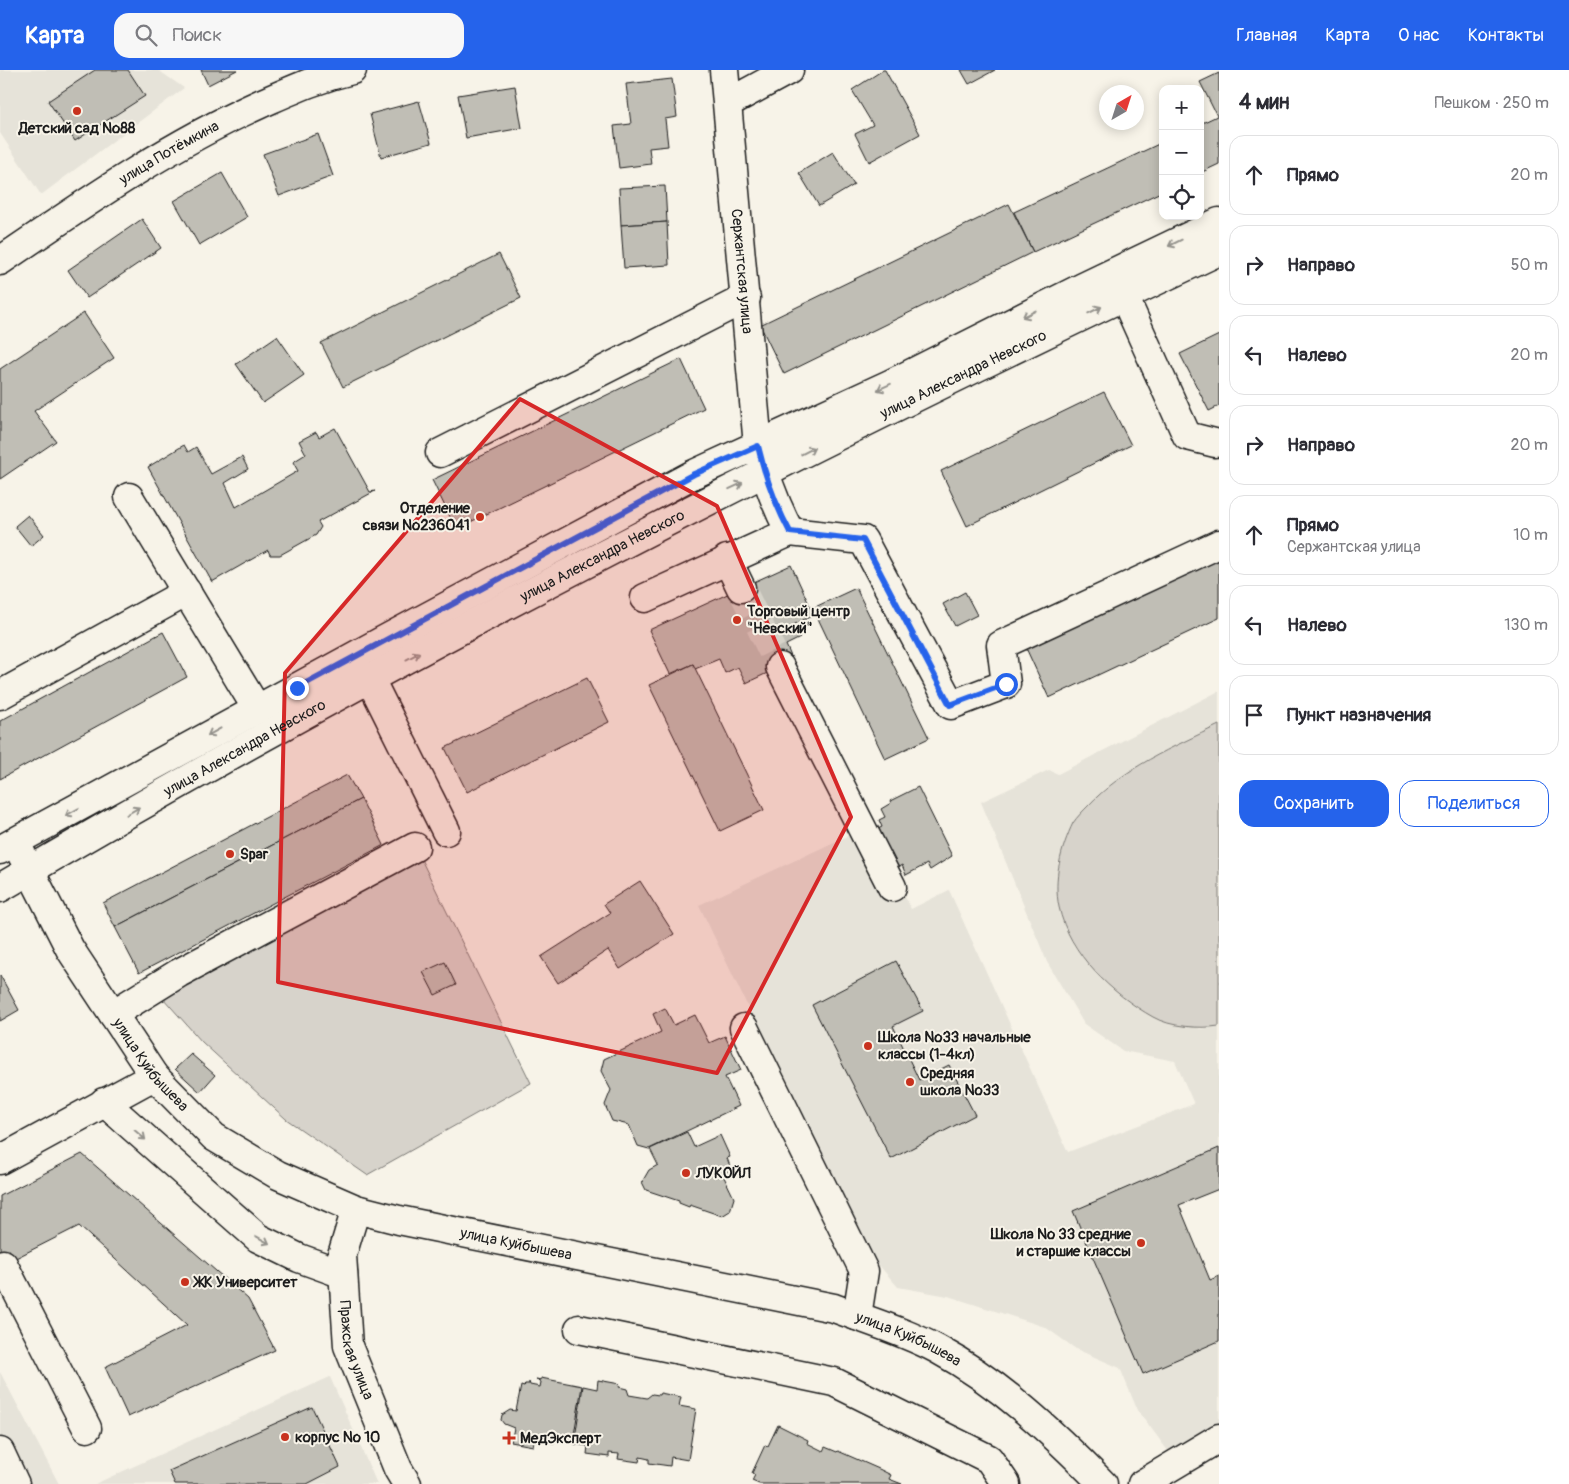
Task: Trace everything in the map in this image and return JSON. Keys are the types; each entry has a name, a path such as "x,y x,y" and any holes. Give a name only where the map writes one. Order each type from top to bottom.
{"main road":[{"name":"улица Потёмкина","path":"0,261 132,172 214,125 319,74 352,70"},
{"name":"Сержантская улица","path":"724,70 758,446 765,473 779,510 790,532"},
{"path":"728,103 789,70"},
{"name":"улица Александра Невского","path":"8,846 257,709 694,474 890,384 1083,287 1219,222"},
{"name":"улица Александра Невского","path":"0,888 273,731 707,500 1219,251"},
{"path":"1124,296 1187,436 1215,442"},
{"path":"440,453 746,298"},
{"path":"129,497 257,709"},
{"path":"646,598 790,532 863,540 950,705 1006,684 1001,645 1219,544"},
{"path":"727,560 741,588"},
{"path":"0,695 187,592"},
{"path":"780,667 892,887"},
{"path":"370,679 446,830"},
{"name":"улица Куйбышева","path":"8,846 30,870 70,949 154,1076 214,1137 278,1176 356,1209 484,1238 834,1308 857,1316 937,1349 999,1389 1060,1441 1102,1484"},
{"path":"113,1014 180,973 415,847"},
{"path":"744,1028 864,1271 857,1316"},
{"path":"0,1160 154,1076"},
{"path":"104,1102 258,1238 299,1258 343,1274"},
{"name":"Пражская улица","path":"356,1209 342,1255 348,1346 398,1469 407,1484"},
{"path":"3,1264 87,1428"},
{"path":"578,1329 834,1382 989,1460 1006,1484"},
{"path":"1142,1484 1172,1475 1219,1438"},
{"path":"0,1452 14,1484"}],"highlighted area":[{"path":"520,399 717,506 851,817 717,1073 278,982 285,673"}],"shaded area":[{"name":"Детский сад №88","path":"0,70 158,70 184,88 41,195 0,133"},
{"name":"Средняя школа №33","path":"1219,691 1219,725 1144,762 1103,790 1058,863 1059,907 1075,947 1200,1029 1219,1026 1219,1148 1073,1211 1143,1373 1219,1341 1219,1425 1168,1451 1137,1409 1120,1368 1076,1349 1045,1327 948,1296 898,1287 863,1247 699,905 871,825 911,909 949,890 1068,1152 1194,1104 1175,1061 1123,1051 1084,1024 1047,962 981,802 1049,770 1058,774"},
{"path":"1219,725 1219,1026 1185,1026 1160,1020 1138,1008 1122,997 1094,971 1082,956 1064,924 1059,907 1057,886 1059,864 1073,823 1102,793 1133,769"},
{"path":"415,847 531,1083 367,1175 286,1119 202,1042 155,989"},
{"path":"0,1372 59,1484 0,1484"},
{"path":"330,1377 377,1484 95,1484"}],"building":[{"path":"95,70 128,70 145,96 75,141 48,101"},
{"path":"201,70 237,70 208,85"},
{"path":"885,70 920,134 869,162 855,134 873,125 852,90"},
{"path":"961,70 995,70 969,84"},
{"path":"1219,73 1219,164 1204,171 1204,122 1217,116 1204,90 1204,85 1200,82"},
{"path":"672,79 677,117 665,119 668,146 649,148 651,164 619,168 614,126 631,124 626,84"},
{"path":"515,86 522,128 466,138 458,95"},
{"path":"419,101 431,143 381,157 370,114"},
{"path":"318,134 333,176 279,196 263,154"},
{"path":"1159,144 1159,193 1033,252 1014,212"},
{"path":"833,152 854,185 819,206 799,173"},
{"path":"222,173 247,217 199,245 174,201"},
{"path":"665,186 667,222 621,225 619,188"},
{"path":"1009,204 1033,252 784,374 760,325"},
{"path":"142,219 161,248 87,298 68,270"},
{"path":"667,222 669,265 624,268 621,225"},
{"path":"499,254 521,298 343,387 321,343"},
{"path":"84,313 114,358 34,411 56,441 0,479 0,369"},
{"path":"1219,335 1219,406 1209,411 1180,354"},
{"path":"277,336 304,375 263,403 236,364"},
{"path":"681,359 704,408 456,529 432,480"},
{"path":"1104,392 1131,445 967,526 941,471"},
{"path":"335,428 370,492 375,491 318,522 321,527 316,535 280,555 270,555 268,550 212,582 148,467 184,445 188,452 196,447 211,474 242,457 248,469 225,483 236,507 298,471 293,462 306,454 299,441 316,432 319,437"},
{"path":"28,515 44,535 31,546 15,526"},
{"path":"1219,557 1219,618 1049,698 1026,648"},
{"name":"Торговый центр \"Невский\"","path":"791,565 814,615 793,625 800,638 786,645 793,661 746,683 738,667 725,673 719,659 695,669 693,664 670,674 649,630"},
{"path":"856,588 929,738 885,759 813,608"},
{"path":"965,592 977,615 955,626 943,604"},
{"path":"163,632 187,677 0,779 0,721"},
{"path":"693,664 764,810 720,831 649,685"},
{"path":"587,678 609,722 467,792 445,748"},
{"path":"347,775 361,799 115,927 103,903"},
{"path":"918,787 952,856 930,870 927,864 906,875 902,865 893,870 874,831 882,827 879,820 885,817 881,809 891,803 890,801"},
{"path":"361,799 384,845 139,973 115,927"},
{"path":"640,881 674,934 620,969 608,950 558,983 541,957 610,913 604,904"},
{"name":"Школа №33 начальные классы (1-4кл)","path":"896,961 923,1011 893,1026 919,1080 949,1065 975,1115 891,1159 812,1005"},
{"path":"445,962 456,985 435,995 423,972"},
{"path":"0,975 19,1010 0,1021"},
{"path":"665,1008 674,1025 695,1015 709,1043 725,1036 741,1070 725,1077 739,1106 649,1149 638,1146 629,1125 612,1121 605,1105 611,1090 601,1071 604,1059 661,1032 653,1014"},
{"path":"191,1054 215,1075 200,1092 175,1069"},
{"name":"ЛУКОЙЛ","path":"687,1132 694,1147 720,1135 730,1157 727,1158 731,1169 723,1175 734,1198 730,1211 722,1216 690,1205 689,1207 679,1203 679,1201 646,1190 642,1182 649,1170 658,1165 650,1149"},
{"name":"Школа № 33 средние и старшие классы","path":"1219,1148 1219,1189 1179,1205 1210,1280 1219,1276 1219,1341 1143,1374 1073,1211"},
{"name":"ЖК Университет","path":"82,1154 248,1299 275,1350 128,1417 105,1367 187,1325 79,1226 0,1266 0,1196"},
{"path":"541,1378 582,1386 573,1441 555,1437 554,1443 534,1440 533,1446 511,1442 514,1428 504,1424 501,1420 502,1415 510,1410 516,1411 521,1386 524,1387 529,1382 530,1385 540,1387 541,1382 536,1379 541,1380"},
{"path":"598,1380 620,1384 619,1387 627,1389 629,1395 647,1398 652,1394 659,1395 660,1393 681,1397 679,1406 696,1409 688,1460 671,1457 670,1466 649,1463 649,1459 640,1457 639,1462 618,1459 619,1454 609,1453 609,1457 587,1454 588,1446 574,1444 583,1386 597,1389"},
{"name":"корпус № 10","path":"312,1407 340,1467 307,1484 175,1484 169,1471"},
{"path":"778,1425 808,1440 807,1443 823,1451 825,1447 838,1451 891,1475 889,1479 902,1484 759,1484 752,1481 755,1475 752,1473 765,1445 768,1446"}],"tunnel":[{"path":"741,588 780,667"}],"place":[{"name":"Детский сад №88","path":"77,111"},
{"name":"Отделение связи №236041","path":"480,517"},
{"name":"Торговый центр \"Невский\"","path":"737,620"},
{"name":"Spar","path":"230,854"},
{"name":"Школа №33 начальные классы (1-4кл)","path":"868,1046"},
{"name":"Средняя школа №33","path":"910,1082"},
{"name":"ЛУКОЙЛ","path":"686,1173"},
{"name":"Школа № 33 средние и старшие классы","path":"1141,1243"},
{"name":"ЖК Университет","path":"185,1282"},
{"name":"корпус № 10","path":"285,1437"},
{"name":"МедЭксперт","path":"509,1438"}],"route":[{"path":"297,688 694,474 758,446 765,473 779,510 790,532 863,540 950,705 1006,684"}]}
